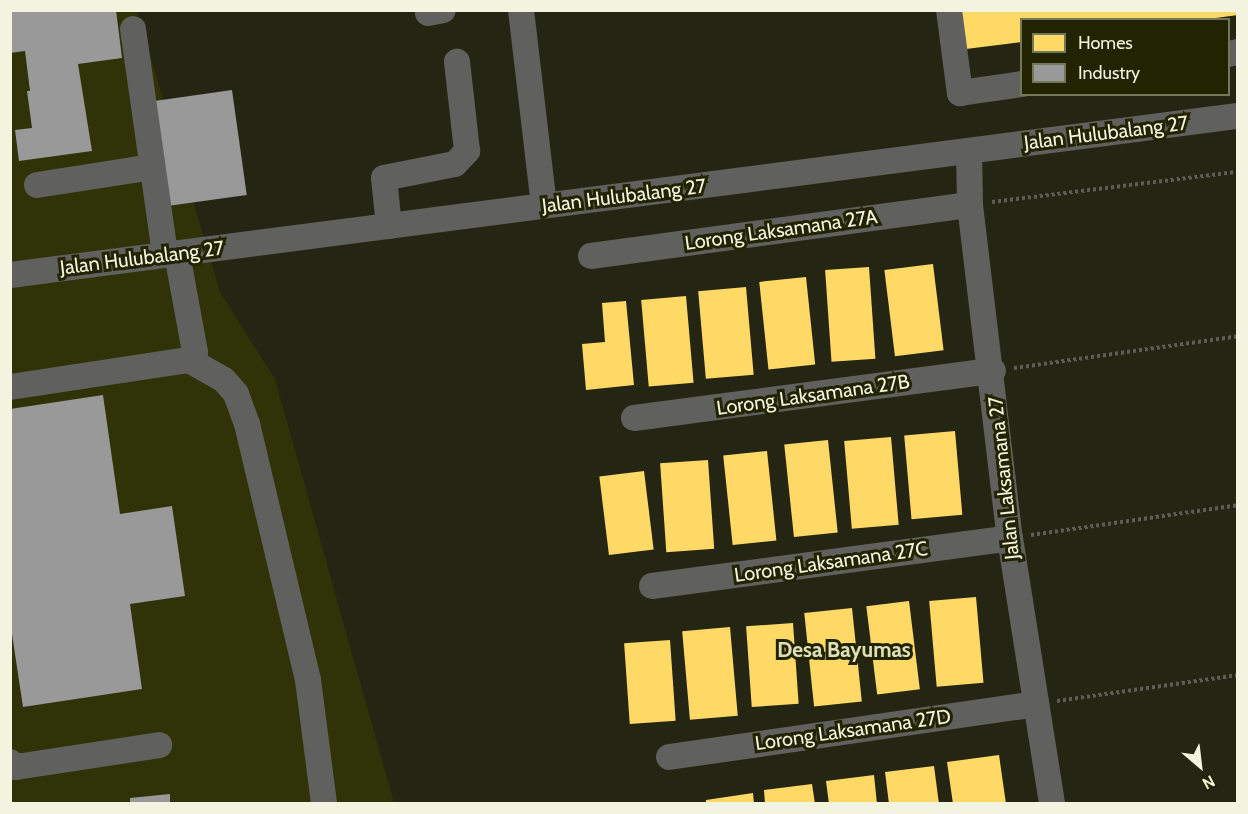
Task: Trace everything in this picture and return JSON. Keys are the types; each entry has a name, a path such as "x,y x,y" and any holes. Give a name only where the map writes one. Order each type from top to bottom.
{"street":[{"path":"521,10 544,206"},
{"path":"949,10 960,93 1020,84"},
{"path":"133,29 152,168 195,352 189,360"},
{"path":"389,226 376,178 455,164 467,151 457,62"},
{"name":"Jalan Hulubalang 27","path":"10,275 1238,116"},
{"name":"Jalan Laksamana 27","path":"969,151 970,205 993,371 1010,538 1052,804"},
{"path":"37,185 152,168"},
{"name":"Lorong Laksamana 27A","path":"591,256 970,205"},
{"path":"10,387 189,360 224,381 236,394 247,424 308,680 324,804"},
{"name":"Lorong Laksamana 27B","path":"634,418 993,371"},
{"name":"Lorong Laksamana 27C","path":"652,586 1010,538"},
{"name":"Lorong Laksamana 27D","path":"669,757 1036,704"},
{"path":"10,762 16,767 159,745"}],"path":[{"path":"970,205 1238,172"},
{"path":"993,371 1238,336"},
{"path":"1010,538 1238,505"},
{"path":"1036,704 1238,675"}],"shaded area":[{"path":"10,11 137,11 220,292 275,379 394,803 11,803"}],"building: Homes":[{"path":"961,10 1238,10 1238,15 1216,18 1020,18 1020,42 966,49"},
{"path":"933,264 944,350 895,356 884,270"},
{"path":"869,267 875,359 832,362 825,270"},
{"path":"806,277 815,365 768,369 759,282"},
{"path":"746,287 754,375 706,379 698,291"},
{"path":"686,296 694,383 649,387 641,300"},
{"path":"626,301 634,385 586,390 582,344 605,342 602,303"},
{"path":"955,431 962,515 912,519 904,435"},
{"path":"891,437 899,525 852,529 844,441"},
{"path":"828,440 838,532 794,537 784,445"},
{"path":"767,451 776,541 733,545 723,456"},
{"path":"708,460 714,549 666,552 660,463"},
{"path":"644,471 654,549 609,555 599,476"},
{"path":"976,597 983,683 937,687 929,601"},
{"path":"909,601 920,689 877,695 866,606"},
{"path":"852,608 862,701 814,707 804,613"},
{"path":"793,623 799,704 752,707 746,626"},
{"path":"730,627 738,716 690,720 682,631"},
{"path":"670,640 676,721 630,724 624,643"},
{"path":"999,755 1006,804 953,804 947,762"},
{"path":"934,766 939,804 889,804 885,772"},
{"path":"874,775 877,804 829,804 826,781"},
{"path":"812,784 815,804 765,804 764,790"},
{"path":"753,793 754,804 706,804 706,800"}],"building: Industry":[{"path":"10,10 116,10 122,58 78,64 92,151 19,161 15,130 32,128 27,91 30,91 25,51 10,53"},
{"path":"232,90 247,195 168,206 153,101"},
{"path":"103,395 120,514 172,506 185,596 130,604 142,689 23,707 10,621 10,409"},
{"path":"170,794 170,804 130,804 130,798"}],"district":[{"name":"Desa Bayumas","path":"844,650"}]}
